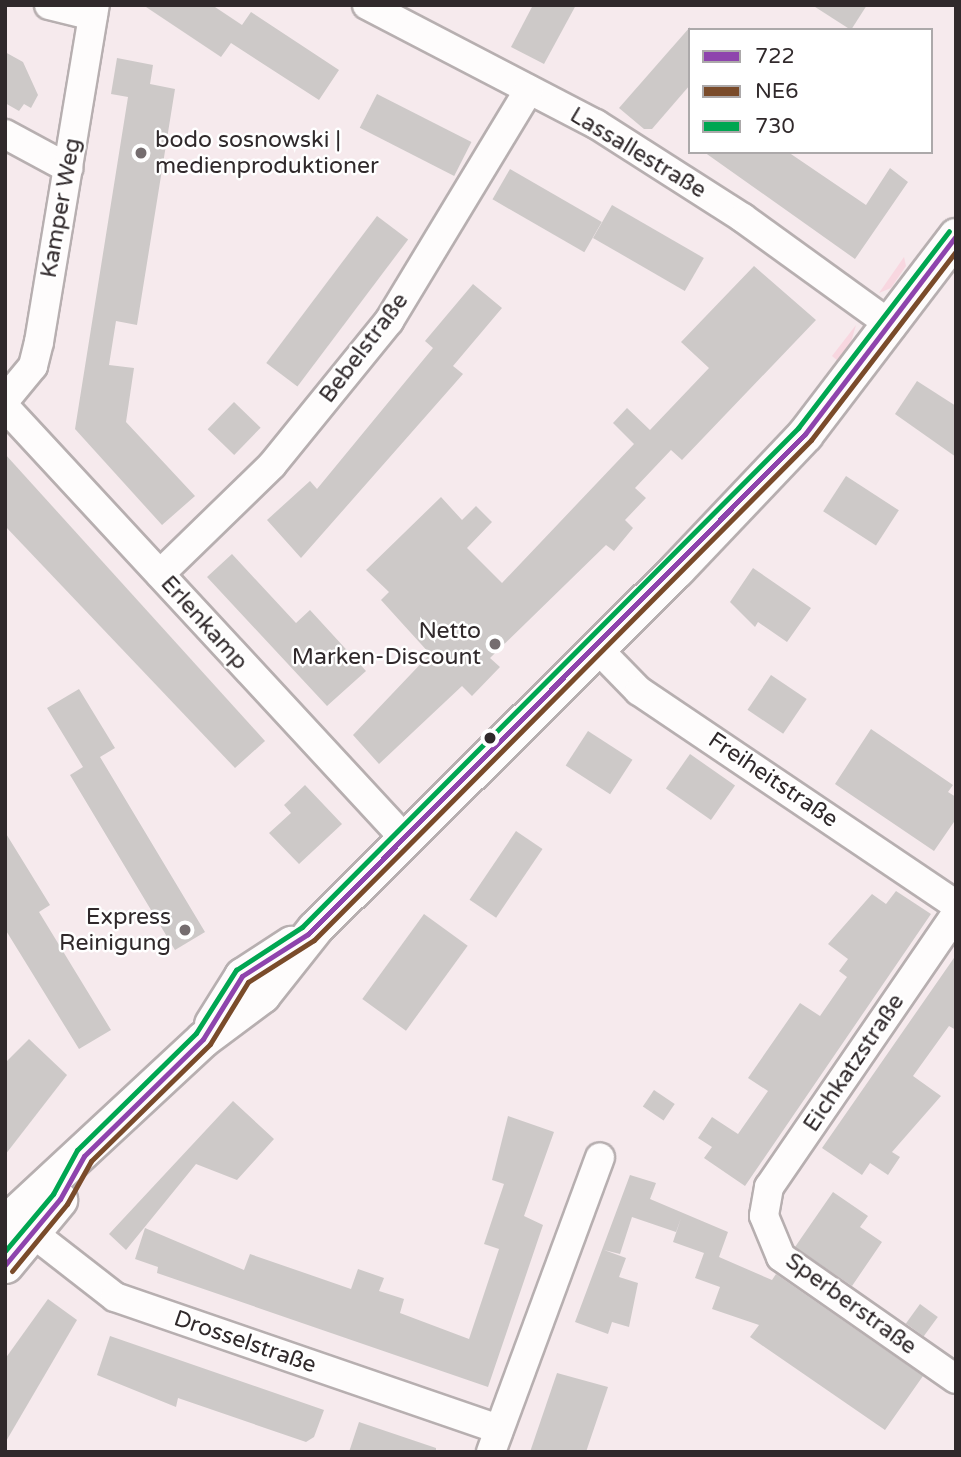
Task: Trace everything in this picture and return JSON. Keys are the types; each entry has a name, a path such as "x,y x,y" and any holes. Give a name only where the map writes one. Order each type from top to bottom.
{"main road":[{"path":"5,1265 16,1224 203,1039 262,995 309,934 597,648 805,434 892,326 956,236"}],"street":[{"path":"49,5 94,11"},
{"name":"Lassallestraße","path":"367,5 529,90 743,218 892,326"},
{"name":"Kamper Weg","path":"5,400 33,366 94,11"},
{"name":"Bebelstraße","path":"160,574 272,465 389,321 529,90"},
{"path":"5,134 68,168"},
{"name":"Erlenkamp","path":"5,407 405,839"},
{"name":"Freiheitstraße","path":"597,648 639,691 956,905"},
{"name":"Eichkatzstraße","path":"764,1216 769,1187 956,914"},
{"path":"495,1441 600,1157"},
{"name":"Sperberstraße","path":"764,1216 781,1257 956,1379"},
{"name":"Drosselstraße","path":"16,1224 115,1297 495,1441"}],"shaded area":[{"path":"904,257 906,266 891,288 879,293"},
{"path":"856,325 851,342 838,361 832,356"}],"building":[{"path":"143,5 212,5 242,25 251,12 339,70 319,100 231,43 221,57"},
{"path":"533,5 576,5 544,64 511,47"},
{"path":"812,5 867,5 852,28 848,28"},
{"path":"688,29 688,87 652,129 644,129 619,108"},
{"path":"5,52 23,62 38,95 31,108 24,104 19,111 5,103"},
{"path":"117,58 153,65 150,84 175,89 137,325 116,321 109,365 134,368 126,422 195,496 162,525 75,429 128,97 111,94"},
{"path":"377,94 471,142 454,176 360,128"},
{"path":"707,154 791,154 866,205 890,168 908,182 855,259"},
{"path":"510,169 602,222 584,252 492,199"},
{"path":"612,205 704,258 685,291 593,238"},
{"path":"377,216 408,239 297,386 266,363"},
{"path":"754,266 816,320 682,460 671,450 635,488 646,498 625,520 633,528 614,551 606,545 490,658 500,667 472,696 462,686 379,764 353,735 430,654 381,600 389,592 366,570 441,497 462,520 476,506 492,522 467,548 502,583 634,444 613,423 627,408 650,430 709,368 681,342"},
{"path":"473,284 502,308 453,366 463,374 301,558 267,520 310,481 317,489 433,348 425,341"},
{"path":"917,381 956,406 956,457 895,414"},
{"path":"234,402 261,428 234,455 208,429"},
{"path":"5,454 265,741 235,768 5,526"},
{"path":"846,476 899,510 876,546 823,511"},
{"path":"232,554 296,623 310,610 366,671 327,706 207,577"},
{"path":"753,568 811,608 787,642 758,622 755,627 730,602"},
{"path":"771,675 807,699 783,734 748,710"},
{"path":"79,689 115,748 100,757 205,932 175,950 70,775 83,767 47,708"},
{"path":"871,729 953,785 948,792 956,797 956,819 934,851 835,784"},
{"path":"588,731 632,760 610,794 566,765"},
{"path":"690,754 735,786 711,820 666,788"},
{"path":"305,785 342,824 299,864 269,833 291,813 284,805"},
{"path":"516,831 543,849 496,918 470,900"},
{"path":"5,832 50,905 39,912 111,1030 79,1049 5,929"},
{"path":"896,891 931,914 745,1186 704,1158 712,1147 698,1138 712,1117 738,1134 768,1091 748,1078 800,1003 820,1016 847,977 839,971 848,959 828,944 872,894 886,904"},
{"path":"424,914 468,946 406,1031 362,999"},
{"path":"956,955 956,1030 949,1026 913,1076 941,1096 892,1152 900,1157 888,1175 870,1163 862,1175 822,1148"},
{"path":"29,1039 67,1075 5,1155 5,1063"},
{"path":"654,1090 675,1104 664,1121 643,1107"},
{"path":"233,1101 274,1139 237,1180 196,1164 126,1250 109,1234"},
{"path":"508,1116 554,1132 524,1216 543,1225 488,1387 157,1273 158,1267 135,1259 145,1228 244,1270 250,1254 351,1289 358,1269 384,1278 379,1291 404,1299 400,1313 469,1339 499,1249 484,1244 504,1184 492,1180"},
{"path":"630,1175 656,1183 650,1199 728,1232 719,1257 772,1280 776,1274 923,1376 885,1430 750,1337 759,1325 712,1309 720,1287 695,1278 704,1253 673,1242 681,1218 676,1232 632,1217 620,1254 604,1250 626,1258 619,1277 638,1283 629,1327 612,1322 608,1334 575,1322"},
{"path":"833,1192 868,1216 860,1227 882,1242 852,1286 795,1247"},
{"path":"48,1299 77,1320 5,1443 5,1359"},
{"path":"920,1304 938,1317 924,1336 906,1323"},
{"path":"110,1336 324,1410 314,1437 306,1442 178,1398 176,1407 97,1375"},
{"path":"557,1373 608,1387 586,1452 530,1452"},
{"path":"359,1422 436,1448 436,1452 349,1452"}],"transit line":[{"name":"730","path":"5,1251 53,1194 77,1150 196,1033 236,970 302,927 798,428 949,231"},
{"name":"722","path":"5,1265 60,1199 84,1156 203,1039 242,976 308,934 805,434 956,236"},
{"name":"NE6","path":"12,1271 67,1204 91,1161 210,1044 248,982 314,940 811,440 956,251"}],"place":[{"name":"bodo sosnowski | medienproduktioner","path":"141,153"},
{"name":"Netto Marken-Discount","path":"495,644"},
{"name":"Express Reinigung","path":"185,930"}]}
